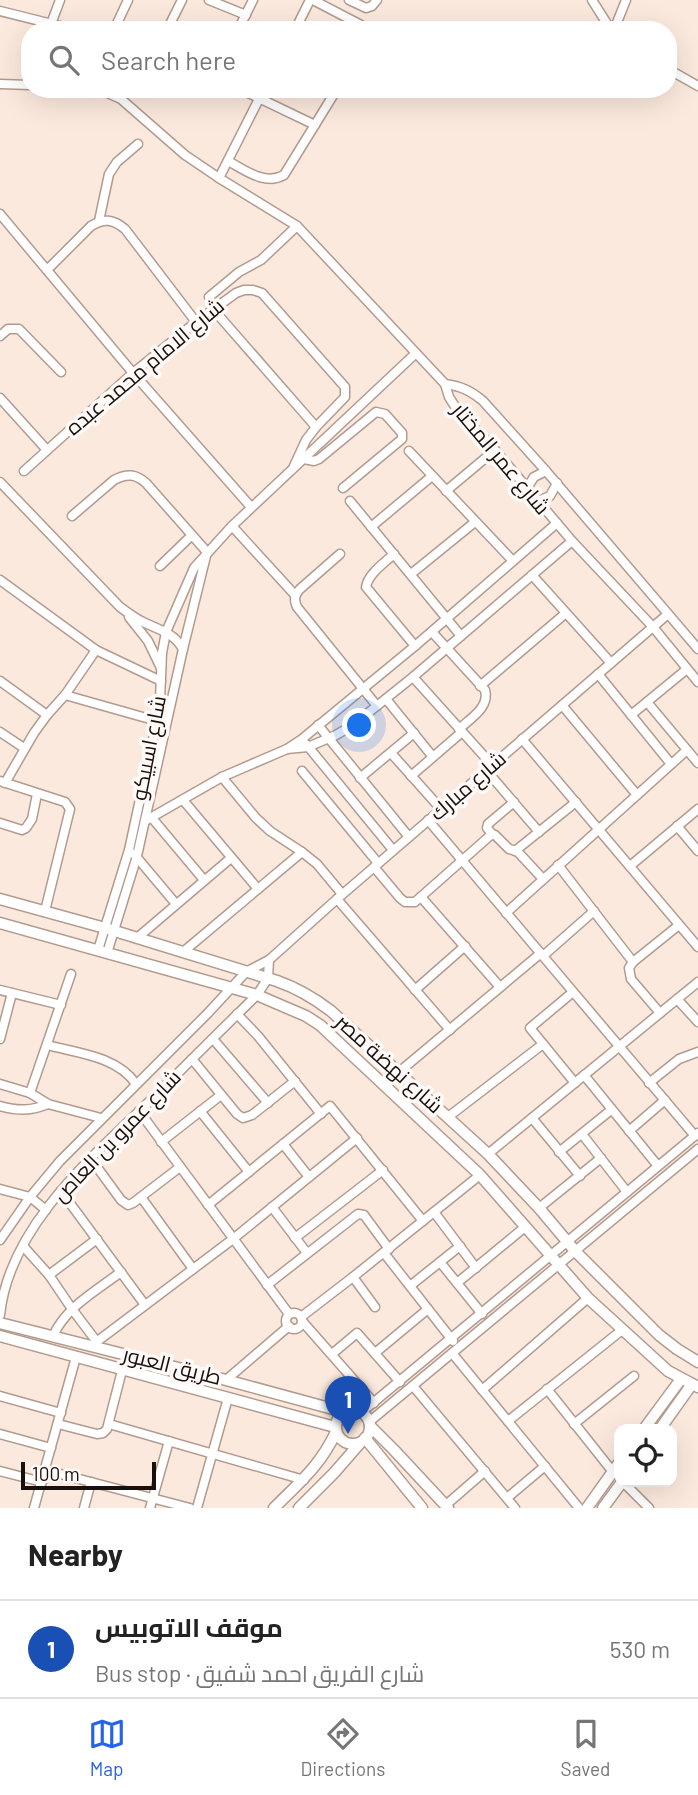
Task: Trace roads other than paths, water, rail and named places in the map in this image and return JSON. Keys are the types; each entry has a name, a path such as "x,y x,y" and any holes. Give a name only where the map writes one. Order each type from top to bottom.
{"street":[{"path":"4,0 0,9 41,21"},
{"path":"52,21 60,0"},
{"path":"118,21 128,0"},
{"path":"171,21 181,0"},
{"path":"209,0 246,15"},
{"path":"243,21 253,0"},
{"path":"300,21 312,0 353,21"},
{"path":"349,0 366,8 377,0"},
{"path":"592,0 606,21"},
{"path":"616,21 626,0"},
{"path":"677,74 697,84"},
{"path":"0,84 21,85"},
{"path":"119,98 185,155 297,226 445,384"},
{"path":"228,162 262,179 277,179 284,175 332,98"},
{"path":"219,178 260,99 315,125"},
{"path":"99,221 109,174 117,162 138,144"},
{"path":"0,214 251,508"},
{"path":"47,270 91,226 99,221 117,222 196,322"},
{"path":"209,297 239,272 261,260 297,226"},
{"name":"شارع الامام محمد عبده","path":"24,471 133,373 213,309 244,290 261,293 345,387 345,397 306,440 293,469"},
{"path":"213,309 316,427"},
{"path":"0,336 8,329 19,329 61,372"},
{"name":"شارع اسبيكو","path":"110,929 157,721 166,632 194,568 232,526 416,353"},
{"name":"شارع عمر المختار","path":"698,649 547,471 483,401 459,386 445,384 456,408 572,541 653,627 698,682"},
{"path":"0,398 47,450"},
{"path":"304,458 314,461 319,459 376,412 385,414 402,433 402,439 343,488"},
{"path":"446,491 495,450"},
{"path":"409,451 513,561"},
{"path":"527,488 534,477 547,471"},
{"path":"72,516 114,480 122,476 139,477 207,552"},
{"path":"371,527 432,477"},
{"path":"0,482 120,607 148,641 162,669"},
{"path":"538,501 550,496 557,483"},
{"path":"349,501 461,636"},
{"path":"411,574 475,522"},
{"path":"204,880 149,820 222,777 287,749 302,739 432,632 556,523"},
{"path":"232,526 295,595"},
{"path":"160,566 192,535"},
{"path":"287,749 308,747 353,725 572,541"},
{"name":"شارع اسبيكو","path":"103,951 149,820 183,649 207,552"},
{"path":"340,554 295,595 294,601 377,706"},
{"path":"394,554 370,577 366,587 415,646"},
{"path":"532,575 611,663"},
{"path":"0,580 96,650 161,681"},
{"path":"120,607 177,639 183,649"},
{"path":"480,686 566,613"},
{"name":"شارع مبارك","path":"246,972 270,960 339,896 668,614"},
{"path":"411,776 461,730 486,702 485,690 432,632"},
{"path":"45,911 71,813 69,806 65,802 3,782 47,715 65,695 96,650"},
{"path":"631,715 687,669"},
{"path":"598,674 671,764"},
{"path":"413,677 461,730 539,832"},
{"path":"0,681 47,715"},
{"path":"65,695 157,721"},
{"path":"386,699 433,757"},
{"path":"647,702 698,763"},
{"path":"562,705 637,795"},
{"path":"318,725 409,837"},
{"path":"0,732 24,748"},
{"path":"360,778 414,733"},
{"path":"302,739 393,850"},
{"path":"522,739 698,947"},
{"path":"506,913 687,750"},
{"path":"391,753 441,809"},
{"path":"302,771 405,902 415,902 492,834"},
{"path":"222,777 263,824 317,864 339,896 450,1030"},
{"path":"0,823 22,830 26,828 32,819 37,794"},
{"path":"183,800 258,889"},
{"path":"514,802 487,828 509,849 517,851 543,879"},
{"path":"515,851 576,802"},
{"path":"629,866 698,808"},
{"path":"299,1508 368,1434 369,1424 456,1351 555,1260 567,1241 697,1135 649,1083 428,820"},
{"path":"677,826 698,851"},
{"path":"129,850 176,904"},
{"path":"183,952 302,852"},
{"path":"137,938 232,858"},
{"path":"558,865 633,962"},
{"path":"421,897 500,987"},
{"name":"شارع نهضة مصر","path":"0,898 268,978 296,988 321,1003 488,1154 576,1252 659,1335 697,1361"},
{"path":"399,1072 594,911"},
{"name":"شارع نهضة مصر","path":"0,923 257,995 306,1016 320,1025 480,1175 588,1298 668,1371 695,1385"},
{"path":"660,1013 629,975 629,968 679,925"},
{"path":"415,990 464,946"},
{"path":"268,978 270,960"},
{"name":"شارع عمرو بن العاص","path":"0,1240 30,1197 60,1161 246,972"},
{"path":"30,1093 71,974"},
{"name":"شارع عمرو بن العاص","path":"0,1315 9,1273 33,1228 61,1191 257,995 268,978"},
{"path":"488,1154 698,982"},
{"path":"0,990 61,1005"},
{"path":"573,992 530,1028 575,1083"},
{"path":"0,1039 3,1018 12,993"},
{"path":"677,999 698,1022"},
{"path":"237,1014 321,1114"},
{"path":"212,1039 268,1103"},
{"path":"448,1118 543,1044"},
{"path":"47,1045 117,1066 130,1075 136,1084"},
{"path":"649,1083 679,1059 698,1052"},
{"path":"192,1059 243,1118 252,1115 295,1082"},
{"path":"584,1075 658,1166"},
{"path":"0,1084 30,1093 48,1104 101,1118"},
{"path":"161,1142 221,1095"},
{"path":"629,1131 665,1100"},
{"path":"0,1106 27,1110 48,1104"},
{"path":"208,1205 330,1106 423,1221"},
{"path":"559,1152 611,1110"},
{"path":"139,1111 289,1314"},
{"path":"200,1111 249,1172"},
{"path":"532,1118 580,1176"},
{"path":"582,1133 627,1192"},
{"path":"23,1246 49,1275 94,1344 233,1239 357,1138"},
{"path":"283,1144 309,1177"},
{"path":"362,1412 482,1314 555,1260 576,1252 698,1149"},
{"path":"539,1208 601,1158"},
{"path":"91,1159 123,1203 131,1204 180,1167"},
{"path":"295,1238 383,1170"},
{"path":"289,1314 286,1321 289,1326 298,1327 301,1319 480,1175"},
{"path":"0,1189 30,1197 46,1210"},
{"path":"61,1191 145,1305"},
{"path":"141,1197 193,1269"},
{"path":"272,1207 307,1253"},
{"path":"434,1212 476,1268"},
{"path":"267,1285 355,1215 364,1215 410,1286 452,1339 456,1351 482,1390 579,1508"},
{"path":"457,1283 525,1227"},
{"path":"49,1275 97,1240"},
{"path":"410,1286 460,1246"},
{"path":"440,1262 482,1314"},
{"path":"53,1336 72,1309 121,1272"},
{"path":"353,1277 375,1307"},
{"path":"482,1390 588,1298"},
{"path":"375,1353 428,1309"},
{"path":"289,1314 296,1313 374,1403"},
{"name":"طريق العبور","path":"0,1323 94,1344 344,1412"},
{"path":"226,1380 289,1326"},
{"path":"508,1421 622,1330"},
{"path":"332,1354 357,1332 400,1382"},
{"name":"طريق العبور","path":"0,1336 336,1430"},
{"path":"58,1424 97,1434 107,1429 126,1354"},
{"path":"34,1508 76,1357"},
{"path":"574,1424 634,1376"},
{"path":"648,1424 681,1379"},
{"path":"414,1385 515,1508"},
{"path":"664,1424 695,1385"},
{"path":"547,1390 574,1424 614,1465"},
{"path":"0,1396 61,1413"},
{"path":"197,1508 228,1398"},
{"path":"274,1508 304,1480 323,1457 336,1430 339,1416 351,1409 362,1412 369,1424 447,1507 485,1471"},
{"path":"109,1424 304,1480"},
{"path":"336,1430 346,1443 363,1440"},
{"path":"0,1434 51,1448"},
{"path":"363,1440 422,1508"},
{"path":"150,1508 169,1441"},
{"path":"506,1499 545,1466"},
{"path":"45,1470 190,1508"},
{"path":"586,1508 614,1470"},
{"path":"0,1471 42,1482"},
{"path":"84,1508 91,1482"},
{"path":"603,1508 618,1487"},
{"path":"627,1487 649,1508"}],"place":[{"name":"موقف الاتوبيس","path":"348,1434"}]}
